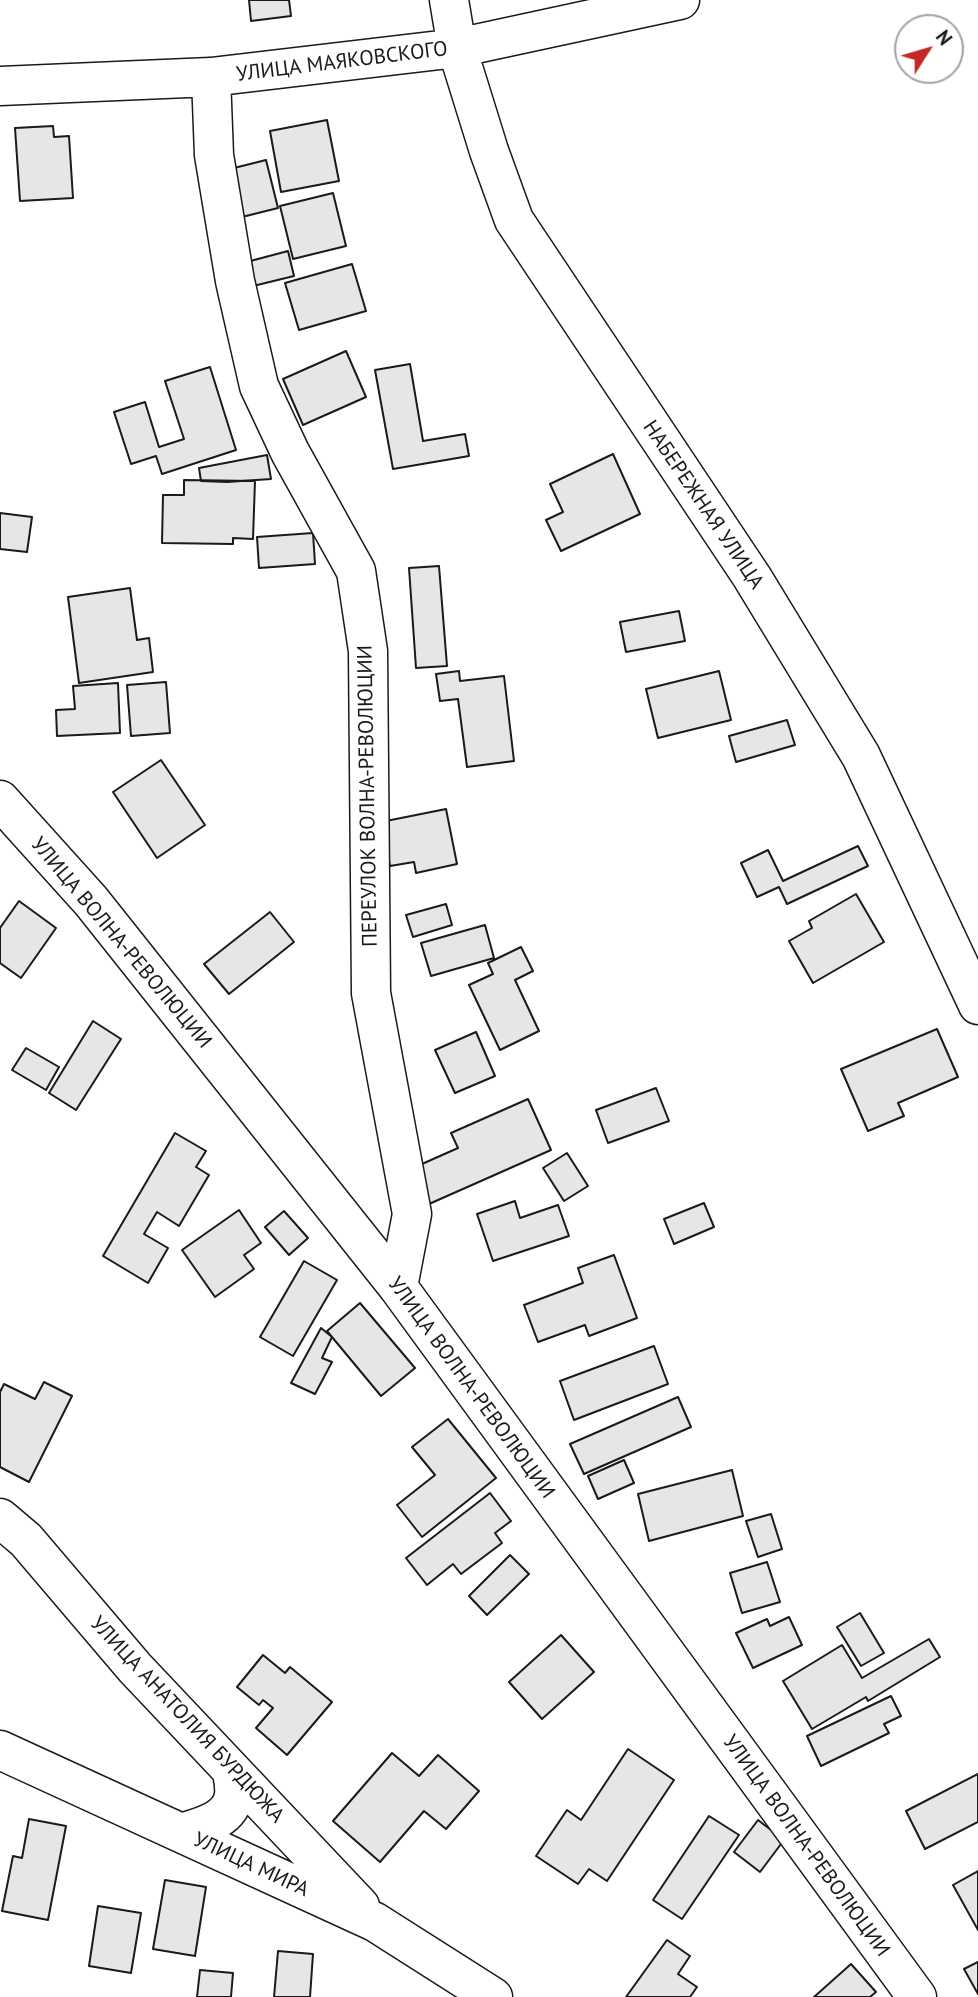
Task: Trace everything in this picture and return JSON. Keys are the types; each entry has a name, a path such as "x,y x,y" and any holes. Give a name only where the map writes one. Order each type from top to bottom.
{"street":[{"name":"НАБЕРЕЖНАЯ УЛИЦА","path":"449,0 457,48 514,220 752,577 861,757 978,1004"},
{"name":"УЛИЦА МАЯКОВСКОГО","path":"0,86 211,77 457,48 680,0"},
{"name":"ПЕРЕУЛОК ВОЛНА-РЕВОЛЮЦИИ","path":"211,77 214,155 235,281 259,386 290,452 356,571 368,651 371,993 412,1214 398,1287"},
{"name":"УЛИЦА ВОЛНА-РЕВОЛЮЦИИ","path":"0,800 91,901 398,1287 917,1997"},
{"name":"УЛИЦА АНАТОЛИЯ БУРДЮЖА","path":"0,1518 26,1540 135,1668 375,1922"},
{"name":"УЛИЦА МИРА","path":"0,1750 375,1922 492,1997"},
{"path":"181,1833 211,1825 224,1814 234,1797 232,1771"}],"building":[{"path":"249,0 289,0 291,16 251,21"},
{"path":"327,120 339,181 281,192 270,131"},
{"path":"53,126 54,137 69,136 73,198 20,201 15,128"},
{"path":"266,160 278,208 238,218 226,170"},
{"path":"333,193 346,246 293,259 280,206"},
{"path":"288,251 294,276 245,288 239,264"},
{"path":"352,264 366,311 299,330 285,283"},
{"path":"346,351 366,397 303,425 283,379"},
{"path":"410,364 423,441 465,434 469,456 393,469 375,370"},
{"path":"210,367 236,450 162,474 156,456 131,464 114,412 145,402 159,447 184,439 165,381"},
{"path":"613,454 640,514 561,551 546,520 563,512 550,484"},
{"path":"267,455 271,479 201,481 199,468"},
{"path":"184,480 255,481 253,539 233,538 233,544 162,543 163,495 184,495"},
{"path":"0,513 32,517 27,552 0,549"},
{"path":"313,533 315,564 259,568 257,537"},
{"path":"439,566 447,666 416,668 409,568"},
{"path":"130,588 137,640 149,638 153,672 79,683 68,597"},
{"path":"679,611 685,641 626,652 620,622"},
{"path":"459,671 460,681 504,676 514,761 467,767 458,699 440,701 436,674"},
{"path":"719,671 731,720 658,738 646,689"},
{"path":"166,682 170,733 131,736 127,685"},
{"path":"118,683 120,733 57,736 56,710 75,709 73,686"},
{"path":"787,720 795,745 736,762 729,736"},
{"path":"161,760 205,825 157,858 113,792"},
{"path":"446,809 457,864 416,873 414,862 390,866 381,822"},
{"path":"858,846 868,866 787,904 779,887 757,897 741,863 768,850 783,881"},
{"path":"856,894 884,942 813,983 789,941 812,928 809,921"},
{"path":"19,901 56,928 21,978 0,963 0,928"},
{"path":"446,904 452,925 413,937 406,915"},
{"path":"270,912 294,942 229,994 204,964"},
{"path":"485,925 494,958 431,976 421,943"},
{"path":"521,947 533,971 515,980 539,1031 500,1050 469,985 493,974 488,963"},
{"path":"93,1021 121,1039 76,1110 49,1093"},
{"path":"937,1029 958,1077 898,1103 904,1116 868,1131 841,1069"},
{"path":"476,1032 495,1076 455,1093 435,1050"},
{"path":"26,1048 59,1067 46,1090 12,1070"},
{"path":"656,1088 669,1121 608,1143 596,1110"},
{"path":"528,1099 551,1150 429,1204 413,1168 458,1148 451,1133"},
{"path":"175,1133 206,1151 196,1167 209,1175 179,1226 157,1212 144,1234 168,1248 148,1283 103,1256"},
{"path":"567,1153 588,1186 564,1201 543,1168"},
{"path":"515,1201 520,1218 558,1205 569,1236 493,1261 477,1214"},
{"path":"704,1203 714,1227 674,1244 664,1219"},
{"path":"239,1210 261,1243 244,1255 254,1269 215,1297 182,1250"},
{"path":"284,1211 308,1238 289,1255 265,1227"},
{"path":"614,1255 637,1318 589,1336 585,1325 538,1342 524,1305 583,1283 578,1268"},
{"path":"304,1261 337,1280 293,1356 260,1337"},
{"path":"360,1303 415,1368 381,1396 327,1331"},
{"path":"321,1328 332,1337 322,1358 332,1362 315,1394 291,1383"},
{"path":"654,1346 668,1384 574,1420 560,1381"},
{"path":"44,1382 72,1396 29,1482 0,1467 0,1392 4,1384 35,1399"},
{"path":"678,1397 691,1427 584,1474 570,1444"},
{"path":"448,1419 496,1478 422,1537 397,1505 435,1475 412,1447"},
{"path":"624,1460 634,1483 598,1499 588,1476"},
{"path":"732,1470 743,1516 649,1541 638,1494"},
{"path":"490,1493 511,1521 495,1533 502,1543 461,1574 453,1564 427,1585 406,1558"},
{"path":"771,1514 782,1549 758,1557 746,1521"},
{"path":"510,1555 529,1574 487,1615 469,1596"},
{"path":"767,1562 780,1602 742,1613 730,1573"},
{"path":"860,1613 884,1653 861,1666 837,1627"},
{"path":"789,1617 802,1645 753,1668 736,1633 767,1619 770,1626"},
{"path":"561,1635 594,1672 542,1719 509,1682"},
{"path":"929,1639 940,1657 868,1701 866,1697 812,1729 783,1681 842,1645 862,1678"},
{"path":"263,1655 285,1673 290,1667 332,1702 287,1755 256,1728 273,1708 263,1700 259,1705 237,1687"},
{"path":"891,1696 901,1716 884,1724 889,1733 821,1766 807,1736"},
{"path":"628,1749 674,1780 607,1881 589,1869 578,1884 536,1856 567,1810 581,1820"},
{"path":"392,1753 419,1776 438,1755 479,1791 446,1829 424,1811 380,1862 333,1821"},
{"path":"978,1774 978,1822 925,1849 906,1811"},
{"path":"709,1816 739,1835 682,1919 653,1900"},
{"path":"29,1819 66,1826 48,1920 2,1911 13,1856 22,1858"},
{"path":"758,1820 784,1840 760,1872 734,1852"},
{"path":"978,1871 978,1930 953,1885"},
{"path":"165,1880 206,1887 195,1956 153,1949"},
{"path":"98,1906 141,1913 131,1973 89,1966"},
{"path":"667,1940 690,1956 678,1974 697,1987 690,1997 626,1997"},
{"path":"278,1951 313,1954 310,1997 274,1997"},
{"path":"978,1962 978,1994 964,1969"},
{"path":"851,1964 876,1992 870,1997 814,1997"},
{"path":"200,1970 233,1973 231,1997 197,1997"}]}
